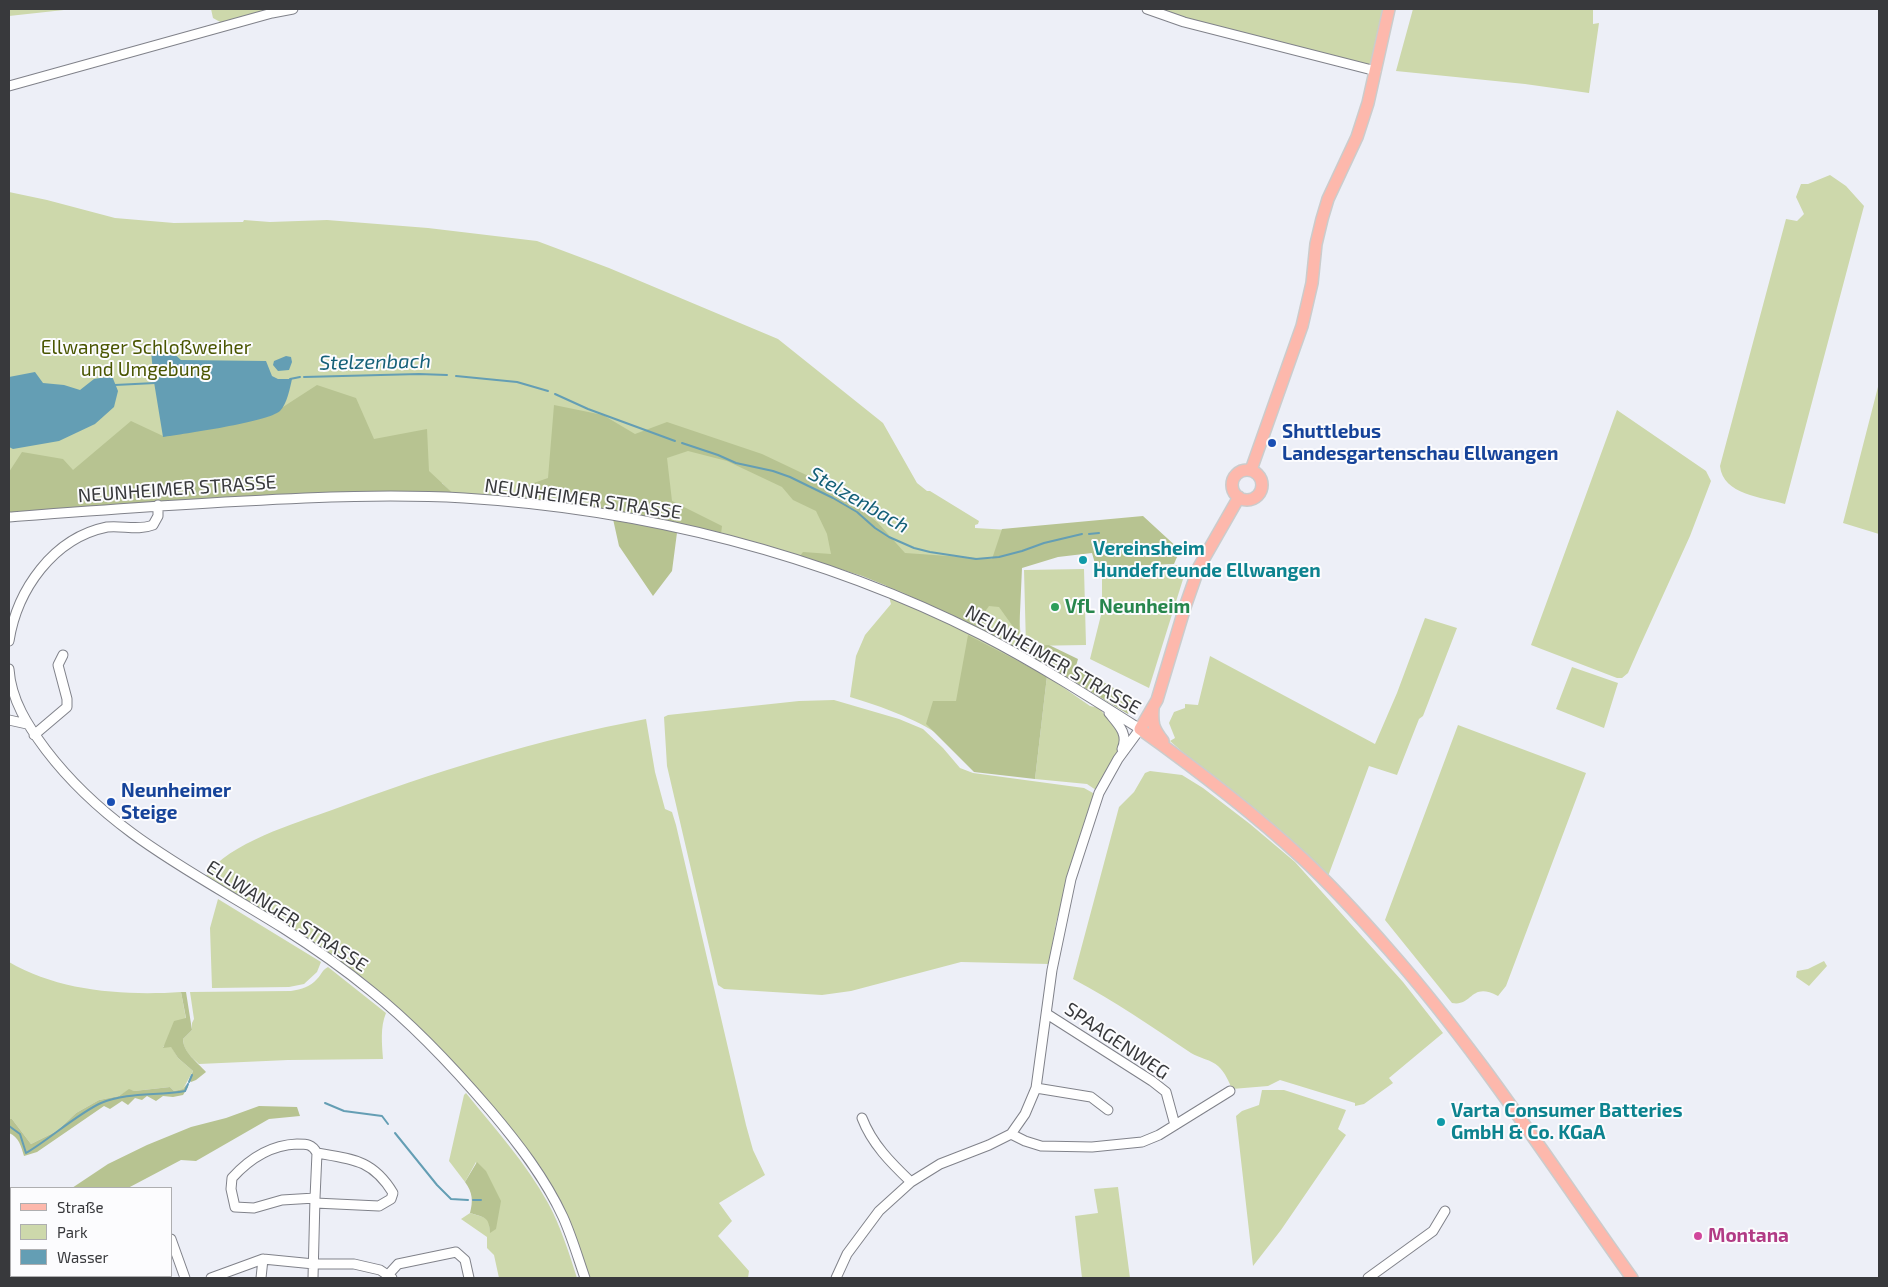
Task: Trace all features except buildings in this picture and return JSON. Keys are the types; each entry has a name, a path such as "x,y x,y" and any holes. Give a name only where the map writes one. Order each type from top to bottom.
{"main road":[{"path":"1251,470 1302,326 1312,283 1316,244 1322,219 1328,199 1357,137 1368,103 1389,9"},
{"path":"1251,470 1260,478 1261,489 1254,498 1246,499 1239,497 1233,489 1233,479 1239,472 1251,470"},
{"path":"1239,497 1199,567 1153,707 1140,729 1240,805 1302,859 1391,952 1497,1085 1632,1278"},
{"path":"1153,707 1152,720 1155,731 1170,751"}],"street":[{"path":"9,86 245,20 293,9"},
{"path":"1147,9 1184,22 1376,71"},
{"name":"NEUNHEIMER STRASSE","path":"9,517 158,505 343,496 465,498 580,510 686,529 792,559 871,586 912,603 982,635 1048,672 1140,729"},
{"path":"9,641 15,613 23,596 35,576 56,553 79,537 93,531 118,526 140,528 152,525 158,516 158,505"},
{"path":"34,734 67,707 67,699 58,665 64,655"},
{"name":"ELLWANGER STRASSE","path":"9,669 13,691 27,724 72,782 108,816 166,858 328,958 392,1008 470,1086 524,1152 537,1171 563,1217 585,1278"},
{"path":"1102,705 1122,729 1124,744 1118,759"},
{"path":"9,720 27,724"},
{"path":"836,1278 847,1254 879,1211 911,1182 940,1164 989,1145 1011,1134 1025,1114 1036,1088 1052,970 1071,879 1096,802 1118,759 1140,729"},
{"name":"SPAAGENWEG","path":"1047,1014 1152,1081 1166,1092 1175,1126"},
{"path":"1036,1088 1090,1097 1108,1110"},
{"path":"1011,1134 1041,1146 1092,1146 1142,1142 1175,1126 1230,1091"},
{"path":"862,1118 869,1134 892,1163 911,1182"},
{"path":"313,1278 314,1264 315,1200 317,1153 314,1146 308,1144 282,1145 269,1149 232,1178 231,1189 235,1207 254,1208 282,1200 315,1200 379,1206 391,1198 393,1193 372,1167 357,1160 317,1153"},
{"path":"1368,1278 1433,1231 1445,1211"},
{"path":"172,1242 186,1278"},
{"path":"211,1278 263,1259 314,1264 354,1264 380,1270 390,1277 398,1264 456,1252 465,1260 469,1278"},
{"path":"260,1278 263,1259"}],"green space":[{"path":"9,9 73,9 9,16"},
{"path":"211,9 284,9 222,23 213,18"},
{"path":"1155,9 1386,9 1376,60 1370,64 1362,64 1181,18"},
{"path":"1413,9 1593,9 1593,24 1599,23 1589,93 1525,84 1396,71"},
{"path":"1830,175 1846,186 1864,206 1785,504 1755,497 1736,489 1723,476 1720,466 1786,219 1797,221 1804,214 1796,197 1801,184 1808,184"},
{"name":"Ellwanger Schloßweiher und Umgebung","path":"9,192 115,218 174,223 243,222 244,220 270,222 327,220 428,228 537,241 609,268 778,339 883,423 917,483 927,491 979,521 975,528 1009,530 1015,563 1023,665 943,737 898,714 850,697 856,656 865,635 891,604 885,582 721,534 671,507 526,495 526,499 454,495 442,483 9,511"},
{"path":"1879,383 1879,534 1843,523"},
{"path":"317,385 356,398 374,439 427,429 429,471 458,498 343,496 9,517 9,472 22,452 63,459 73,470 131,421 163,436 269,416"},
{"path":"554,405 603,415 635,434 667,422 762,454 840,491 878,523 905,553 992,559 1002,529 1143,516 1180,550 1174,564 1096,567 1092,553 1058,557 1022,568 1019,635 999,607 989,606 984,613 986,623 982,630 902,592 862,576 800,556 803,552 831,554 827,534 816,511 793,500 782,487 727,461 688,451 667,458 672,501 722,526 721,534 678,525 672,571 653,596 619,546 611,510 526,499 528,485 548,478"},
{"path":"1617,410 1706,471 1711,481 1690,536 1628,673 1622,678 1617,678 1531,645"},
{"path":"1180,565 1184,576 1149,688 1090,659 1102,611 1102,568"},
{"name":"VfL Neunheim","path":"1084,569 1086,645 1026,646 1024,570"},
{"path":"1425,618 1457,628 1423,716 1419,719 1397,775 1369,766 1327,879 1170,741 1175,738 1169,723 1174,712 1185,708 1185,704 1198,705 1210,656 1375,744 1397,693"},
{"path":"968,635 1047,676 1035,779 974,772 926,724 933,701 956,701"},
{"path":"1049,645 1078,659 1076,666 1136,701 1128,714 1025,652 1026,646"},
{"path":"1572,667 1618,683 1604,728 1556,709"},
{"path":"1047,676 1090,706 1099,708 1120,736 1119,750 1096,790 1087,784 1035,779"},
{"path":"834,700 899,719 923,729 960,768 973,773 1084,788 1093,793 1056,923 1049,964 961,962 851,991 822,995 724,989 718,985 667,766 664,717 668,715 799,701"},
{"path":"646,719 655,772 665,809 672,812 676,825 746,1125 753,1150 765,1175 719,1203 732,1221 718,1236 749,1271 748,1278 589,1278 577,1243 534,1162 408,1019 366,980 265,914 207,879 206,876 216,864 246,844 282,828 370,796 487,758 566,736"},
{"path":"1458,725 1586,773 1506,986 1498,996 1482,991 1459,1003 1452,1003 1385,920"},
{"path":"1150,771 1182,775 1203,788 1295,862 1403,982 1443,1033 1389,1078 1393,1083 1364,1104 1355,1106 1355,1103 1280,1080 1268,1086 1232,1089 1225,1074 1215,1064 1191,1053 1119,1005 1073,979 1119,807 1134,792 1145,773"},
{"path":"218,899 321,962 317,972 304,984 289,987 212,988 210,928"},
{"path":"1824,961 1827,966 1809,986 1796,977 1797,971 1808,969"},
{"path":"9,962 28,972 49,979 92,989 137,993 181,992 186,1019 163,1047 171,1046 178,1058 193,1071 183,1089 174,1091 170,1087 129,1090 119,1096 99,1100 76,1113 57,1131 31,1144 12,1119 9,1119"},
{"path":"328,967 386,1013 382,1030 383,1059 288,1060 199,1064 186,1050 183,1039 192,1030 194,1019 190,992 291,991 312,984 324,969"},
{"path":"181,992 186,992 192,1030 183,1039 185,1048 206,1072 191,1082 189,1080 193,1071 178,1058 171,1047 163,1048 174,1021 186,1018"},
{"path":"186,1085 188,1087 183,1095 163,1096 156,1101 147,1096 142,1100 135,1098 128,1105 122,1101 110,1109 104,1106 37,1152 24,1156 21,1145 9,1133 9,1119 12,1119 31,1144 57,1131 76,1113 99,1100 119,1096 129,1089 134,1091 170,1087 174,1091 183,1089"},
{"path":"1262,1090 1284,1090 1346,1110 1338,1129 1346,1135 1281,1230 1253,1266 1236,1116 1242,1111 1259,1105"},
{"path":"466,1093 510,1146 548,1203 557,1221 577,1278 499,1278 494,1255 487,1248 487,1237 461,1219 470,1213 486,1218 489,1222 490,1232 496,1228 476,1162 465,1182 449,1161"},
{"path":"259,1106 297,1107 300,1116 269,1119 196,1161 181,1160 130,1187 74,1187 108,1164 147,1145 191,1127 226,1118"},
{"path":"477,1162 486,1171 501,1201 496,1229 490,1233 489,1223 485,1218 470,1213 472,1197 465,1182"},
{"path":"1118,1187 1130,1278 1082,1278 1075,1216 1098,1213 1094,1189"}],"water":[{"path":"170,350 181,360 266,361 272,376 278,379 292,379 285,404 280,411 259,419 225,427 163,437 151,351"},
{"path":"286,356 291,357 292,362 289,370 278,371 273,365 274,361"},
{"path":"35,372 43,383 64,385 80,390 94,379 112,376 118,391 114,407 95,424 59,441 13,449 9,447 9,377"}],"waterway":[{"name":"Stelzenbach","path":"304,377 447,375"},
{"name":"Stelzenbach","path":"456,376 517,382 548,391"},
{"name":"Stelzenbach","path":"290,379 300,377"},
{"name":"Stelzenbach","path":"115,385 155,383"},
{"name":"Stelzenbach","path":"555,394 588,409 675,441"},
{"name":"Stelzenbach","path":"682,443 736,463 773,471 790,477 857,512 875,528 889,537 914,548 930,552 976,559 999,557 1082,534"},
{"name":"Stelzenbach","path":"1089,534 1099,533"},
{"path":"189,1082 192,1075"},
{"path":"9,1126 20,1134 26,1153 83,1113 101,1103 122,1097 185,1091 188,1084"},
{"path":"325,1103 344,1111 382,1116 388,1124"},
{"path":"395,1133 437,1185 451,1199 468,1200"},
{"path":"473,1200 481,1200"}],"place":[{"name":"Shuttlebus Landesgartenschau Ellwangen","path":"1272,443"},
{"name":"Vereinsheim Hundefreunde Ellwangen","path":"1083,560"},
{"name":"VfL Neunheim","path":"1055,607"},
{"name":"Neunheimer Steige","path":"111,802"},
{"name":"Varta Consumer Batteries GmbH & Co. KGaA","path":"1441,1122"},
{"name":"Montana","path":"1698,1236"}]}
